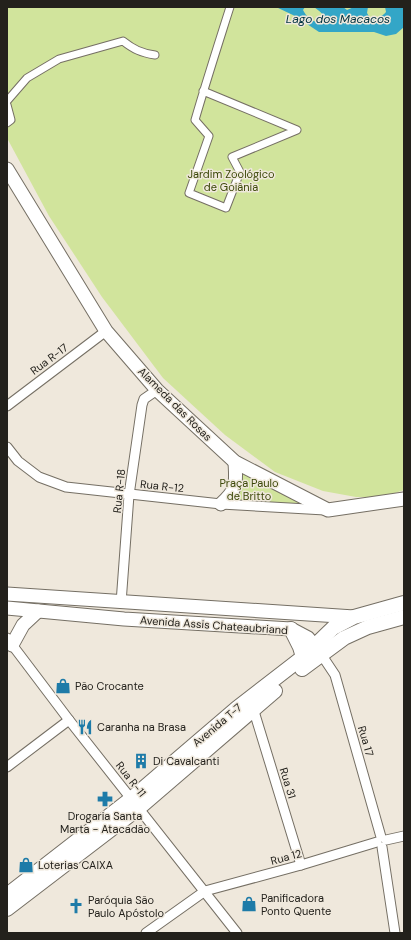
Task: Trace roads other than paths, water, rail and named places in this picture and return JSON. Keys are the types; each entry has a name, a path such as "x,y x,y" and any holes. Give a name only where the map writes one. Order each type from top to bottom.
{"main road":[{"name":"Alameda das Rosas","path":"7,170 106,331 157,390 235,462 328,510"},
{"path":"221,504 232,494 236,482 235,462"},
{"path":"328,510 404,499"},
{"name":"Avenida Assis Chateaubriand","path":"7,594 354,617 404,603"},
{"name":"Avenida Assis Chateaubriand","path":"7,608 124,619 291,629 308,638 318,650"},
{"path":"10,642 23,625 38,611"},
{"name":"Avenida T-7","path":"7,909 253,708 318,650 333,628 354,617"},
{"path":"318,650 368,627 404,617"},
{"path":"291,629 303,657"},
{"name":"Avenida T-7","path":"7,895 135,803 237,708 303,657 318,650"}],"street":[{"path":"203,91 297,130 232,157 240,172 226,208 189,193 209,136 195,120 203,91 230,7"},
{"path":"7,101 27,78 59,59 123,41 133,49 144,54 155,54"},
{"path":"7,105 11,120 7,123"},
{"name":"Rua R-17","path":"7,406 106,331"},
{"name":"Rua R-18","path":"121,602 129,495 142,405 144,399 157,390"},
{"name":"Rua R-12","path":"7,447 18,461 39,477 66,487 221,504 328,510"},
{"name":"Rua R-11","path":"10,642 69,720 237,933"},
{"name":"Rua 17","path":"318,650 335,675 380,844 396,933"},
{"name":"Rua 31","path":"253,708 301,866"},
{"path":"7,767 69,720"},
{"name":"Rua 12","path":"205,891 301,866 404,836"},
{"path":"146,933 205,891"}],"water":[{"name":"Lago dos Macacos","path":"276,7 305,7 303,10 306,15 313,21 322,22 323,15 314,7 343,7 347,10 354,7 368,7 367,13 370,18 372,18 383,15 386,12 385,7 404,7 404,27 396,34 386,36 374,32 319,32 295,16"}],"place":[{"name":"Pão Crocante","path":"63,686"},
{"name":"Caranha na Brasa","path":"85,727"},
{"name":"Di Cavalcanti","path":"141,761"},
{"name":"Drogaria Santa Marta - Atacadão","path":"105,799"},
{"name":"Loterias CAIXA","path":"26,865"},
{"name":"Panificadora Ponto Quente","path":"249,904"},
{"name":"Paróquia São Paulo Apóstolo","path":"76,906"}],"park label":[{"name":"Jardim Zoológico de Goiânia","path":"231,180"},
{"name":"Praça Paulo de Britto","path":"249,489"}]}
